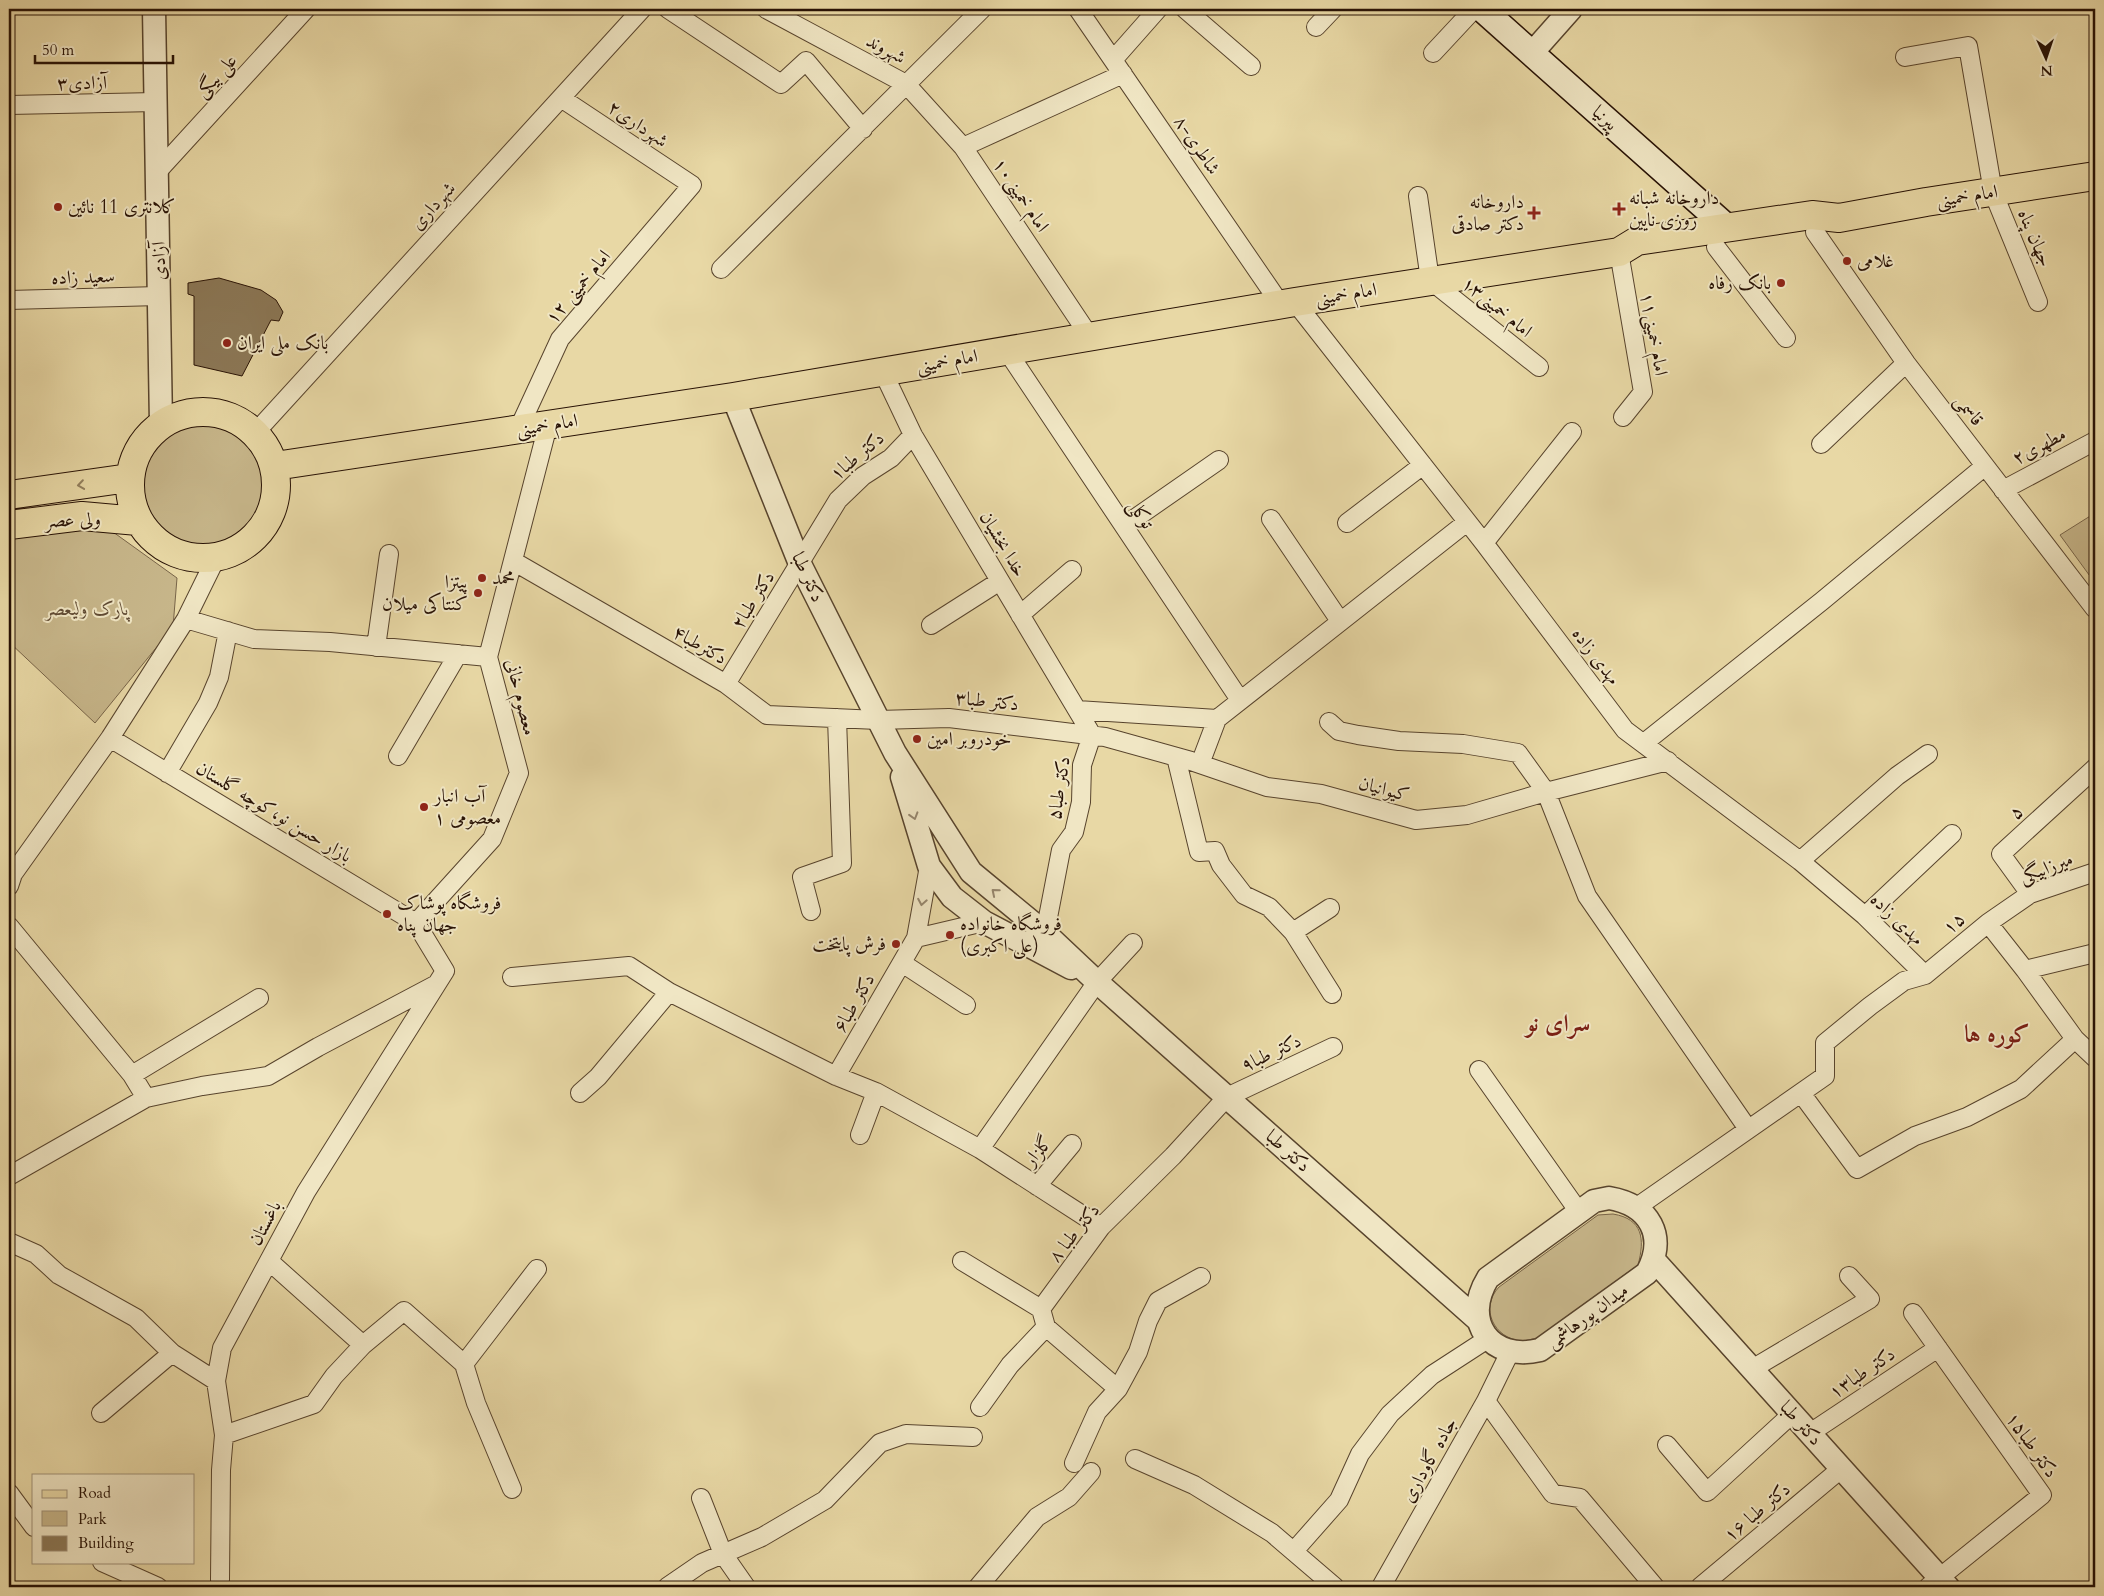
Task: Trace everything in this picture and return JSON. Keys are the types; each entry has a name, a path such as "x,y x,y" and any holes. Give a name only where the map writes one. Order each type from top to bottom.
{"main road":[{"name":"پیرنیا","path":"1482,9 1532,53 1722,237"},
{"name":"امام خمینی","path":"1722,237 1812,215 1839,218 2095,176"},
{"name":"امام خمینی","path":"275,466 733,397 1430,280 1618,252 1638,241 1815,232 1839,218"},
{"path":"210,412 234,418 255,433 267,448 275,466 277,491 270,516 256,536 238,550 216,558 193,559 171,552 152,539 138,521 130,500 129,478 134,457 145,438 161,424 185,414 210,412"},
{"name":"ولی عصر","path":"9,495 129,478"},
{"name":"ولی عصر","path":"9,525 82,516 138,521"}],"street":[{"name":"آزادی","path":"154,9 161,424"},
{"name":"علی بیگی","path":"157,172 306,9"},
{"path":"668,9 781,84 806,61 864,129"},
{"name":"شهروند","path":"766,9 906,84"},
{"path":"720,269 864,129 906,84 982,9"},
{"name":"۸-شاطری","path":"1078,9 1288,304"},
{"path":"963,147 1118,67 1158,9"},
{"path":"1185,9 1251,66"},
{"path":"1316,27 1333,9"},
{"path":"1433,53 1474,9"},
{"path":"1532,53 1571,9"},
{"name":"شهرداری","path":"255,433 560,98 631,13"},
{"name":"جهان پناه","path":"1905,57 1968,46 1993,192 2038,302"},
{"name":"امام خمینی۱۰","path":"906,84 963,147 1090,337"},
{"name":"شهرداری۲","path":"560,98 692,185"},
{"name":"آزادی۳","path":"9,105 156,102"},
{"name":"امام خمینی ۱۲","path":"518,430 560,339 692,185"},
{"path":"1418,196 1430,280"},
{"name":"قاسمی","path":"1815,232 1906,363 2095,609"},
{"path":"1722,237 1786,338"},
{"name":"امام خمینی۱۱","path":"1618,252 1643,392 1623,417"},
{"name":"امام خمینی۱۳","path":"1430,280 1539,367"},
{"name":"سعید زاده","path":"9,300 159,296"},
{"name":"مهدی زاده","path":"1288,304 1423,465 1625,730 1800,861 1865,916 1925,975"},
{"name":"توکلی","path":"1007,351 1240,700"},
{"path":"1821,444 1906,363"},
{"name":"خدا بخشیان","path":"883,372 913,435 1092,735"},
{"name":"دکتر طبا","path":"733,397 800,564 878,720 895,753 971,872 1045,933 1484,1330"},
{"name":"معصوم خانی","path":"416,922 492,838 519,773 488,657 548,425"},
{"path":"1484,543 1572,432"},
{"name":"دکتر طبا۱","path":"800,564 838,500 863,476 891,458 913,435"},
{"name":"مطهری۲","path":"2003,490 2095,441"},
{"path":"1124,526 1219,460"},
{"path":"1347,523 1423,465"},
{"path":"1644,743 1822,601 1985,466"},
{"path":"1271,519 1340,622"},
{"path":"1200,764 1216,719 1467,522"},
{"path":"376,647 389,554"},
{"path":"9,886 13,874 110,738 186,619 216,558"},
{"name":"دکترطبا۴","path":"513,561 726,684 767,715 878,720"},
{"name":"دکتر طبا۲","path":"726,684 800,564"},
{"path":"1020,615 1072,570"},
{"path":"931,625 1000,581"},
{"path":"186,619 254,639 488,657"},
{"path":"167,773 208,703 219,677 228,631"},
{"path":"398,756 458,654"},
{"path":"1077,710 1216,719"},
{"path":"812,911 802,877 842,863 837,718"},
{"name":"دکتر طبا۳","path":"878,720 949,718 1092,735"},
{"path":"1329,722 1339,731 1358,735 1398,741 1463,744 1518,753 1546,792 1587,896 1748,1129"},
{"name":"کیوانیان","path":"1092,735 1106,737 1200,764 1267,787 1321,794 1416,820 1467,815 1546,792 1668,761"},
{"name":"دکتر طبا۵","path":"1045,933 1061,850 1074,832 1081,802 1082,765 1092,735"},
{"name":"بازار حسن نو،کوچه گلستان","path":"110,738 416,922"},
{"name":"دکتر طبا","path":"895,753 929,866 952,897 984,922 1097,982"},
{"path":"1800,861 1897,776 1928,754"},
{"path":"1176,757 1199,852 1215,851 1221,864 1244,895 1269,907 1293,932 1332,994"},
{"name":"۵","path":"2030,894 2001,854 2095,768"},
{"path":"1865,916 1952,834"},
{"name":"دکتر طبا۶","path":"836,1076 916,938 929,866"},
{"path":"952,897 971,872"},
{"name":"میرزابیگی","path":"1988,923 2030,894 2095,872"},
{"path":"1293,932 1330,908"},
{"name":"باغستان","path":"217,1585 224,1435 216,1381 222,1348 306,1192 445,971 416,922"},
{"path":"916,938 984,922"},
{"path":"1988,923 2075,1039 2095,1058"},
{"name":"۱۵","path":"1925,975 1988,923"},
{"path":"12,936 132,1075 146,1098"},
{"path":"980,1149 1097,982 1133,943"},
{"path":"2025,970 2095,953"},
{"path":"902,963 966,1004"},
{"path":"512,977 629,966 669,992 836,1076 876,1092 980,1149 1101,1227"},
{"path":"1637,1207 1824,1076 1825,1044 1870,1006 1904,981 1925,975"},
{"path":"9,1176 146,1098 202,1086 268,1076 436,984"},
{"path":"580,1093 598,1077 669,992"},
{"path":"132,1075 259,998"},
{"path":"1801,1092 1857,1169 1915,1136 1967,1117 2021,1089 2075,1039"},
{"name":"دکتر طبا۹","path":"1227,1097 1333,1047"},
{"path":"1479,1070 1579,1212"},
{"path":"860,1135 876,1092"},
{"name":"دکتر طبا ۸","path":"1042,1309 1101,1227 1148,1183 1227,1097"},
{"name":"گلزار","path":"1037,1186 1072,1144"},
{"path":"1510,1352 1496,1345 1484,1330 1477,1306 1480,1291 1488,1278 1594,1201 1609,1198 1624,1200 1637,1207 1648,1218 1654,1230 1656,1245 1654,1260"},
{"path":"9,1242 36,1254 59,1275 136,1318 172,1353 216,1381"},
{"path":"269,1260 363,1345"},
{"name":"دکتر طبا","path":"1654,1260 1842,1468 1939,1584"},
{"name":"میدان پورهاشمی","path":"1510,1352 1525,1354 1540,1350 1647,1273 1654,1260"},
{"path":"962,1261 1042,1309 1046,1327 1118,1390"},
{"path":"464,1364 537,1269"},
{"path":"1752,1369 1870,1299 1849,1276"},
{"path":"1074,1463 1098,1412 1118,1390 1138,1352 1148,1321 1158,1301 1201,1277"},
{"path":"224,1435 314,1404 334,1376 363,1345 404,1311 464,1364 476,1403 512,1489"},
{"name":"دکتر طبا۱۵","path":"1913,1312 2042,1495 1939,1584"},
{"path":"980,1407 1010,1365 1046,1327"},
{"path":"1294,1551 1339,1500 1360,1454 1390,1414 1484,1330"},
{"name":"دکتر طبا۱۳","path":"1810,1433 1938,1348"},
{"name":"جاده گاوداری","path":"1381,1587 1486,1401 1510,1352"},
{"path":"101,1413 172,1353"},
{"path":"1486,1401 1553,1494 1580,1498 1655,1587"},
{"path":"1667,1445 1707,1492 1792,1414"},
{"path":"667,1587 702,1563 762,1537 825,1500 880,1443 906,1434 973,1437"},
{"path":"1135,1459 1194,1485 1272,1533 1335,1587"},
{"name":"دکتر طبا ۱۶","path":"1700,1587 1842,1468"},
{"path":"978,1587 1037,1517 1069,1497 1091,1472"},
{"path":"9,1493 32,1524"},
{"path":"701,1498 723,1554 746,1587"},
{"path":"106,1564 158,1587"}],"green space":[{"path":"203,424 215,425 226,429 246,442 259,462 263,473 263,497 259,508 246,528 226,541 215,545 203,546 191,545 180,541 160,528 147,508 143,497 142,485 143,473 147,462 160,442 180,429 191,425"},
{"path":"2095,513 2095,583 2060,535"},
{"name":"پارک ولیعصر","path":"95,519 177,578 173,627 95,723 9,642 9,534"},
{"path":"1613,1214 1631,1220 1636,1225 1641,1239 1638,1265 1537,1338 1522,1341 1512,1339 1497,1329 1490,1313 1490,1304 1493,1295 1499,1287 1598,1215"}],"building":[{"name":"بانک ملی ایران","path":"219,278 261,290 276,300 283,312 279,321 271,320 242,376 194,365 194,296 188,294 188,283"}],"place":[{"name":"کلانتری 11 نائین","path":"58,207"},
{"name":"داروخانه شبانه روزی نایین","path":"1619,209"},
{"name":"داروخانه دکتر صادقی","path":"1534,213"},
{"name":"غلامی","path":"1847,261"},
{"name":"بانک رفاه","path":"1781,283"},
{"name":"بانک ملی ایران","path":"227,343"},
{"name":"محمد","path":"482,578"},
{"name":"پیتزا کنتاکی میلان","path":"478,593"},
{"name":"خودروبر امین","path":"917,739"},
{"name":"آب انبار معصومی ۱","path":"424,807"},
{"name":"فروشگاه پوشاک جهان پناه","path":"387,914"},
{"name":"فروشگاه خانواده (علی اکبری)","path":"950,935"},
{"name":"فرش پایتخت","path":"896,944"}],"district":[{"name":"سرای نو","path":"1558,1023"},
{"name":"کوره ها","path":"1997,1034"}]}
